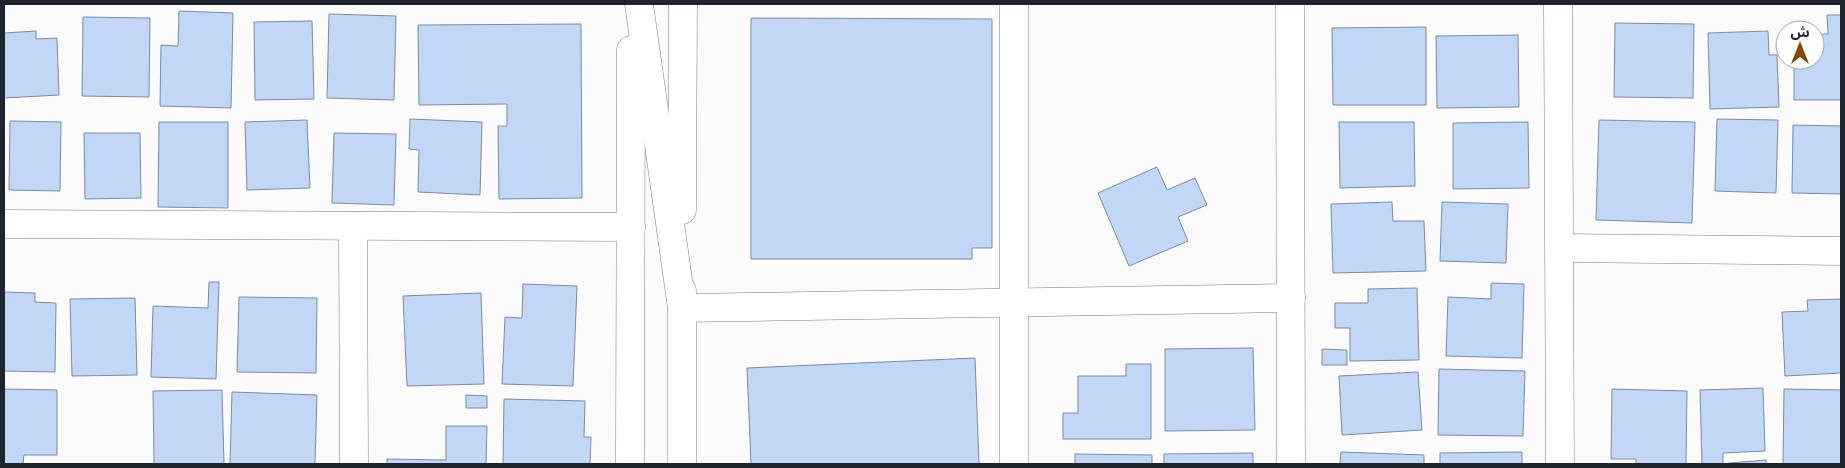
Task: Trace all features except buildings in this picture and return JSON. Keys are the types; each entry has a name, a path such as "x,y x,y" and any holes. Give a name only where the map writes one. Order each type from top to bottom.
{"street":[{"path":"630,464 631,4"},
{"path":"639,4 682,308"},
{"path":"682,464 683,4"},
{"path":"1014,4 1014,464"},
{"path":"1290,4 1292,464"},
{"path":"1558,4 1560,464"},
{"path":"4,224 631,227"},
{"path":"353,226 354,464"},
{"path":"1560,248 1841,251"},
{"path":"682,308 1291,298"}]}
